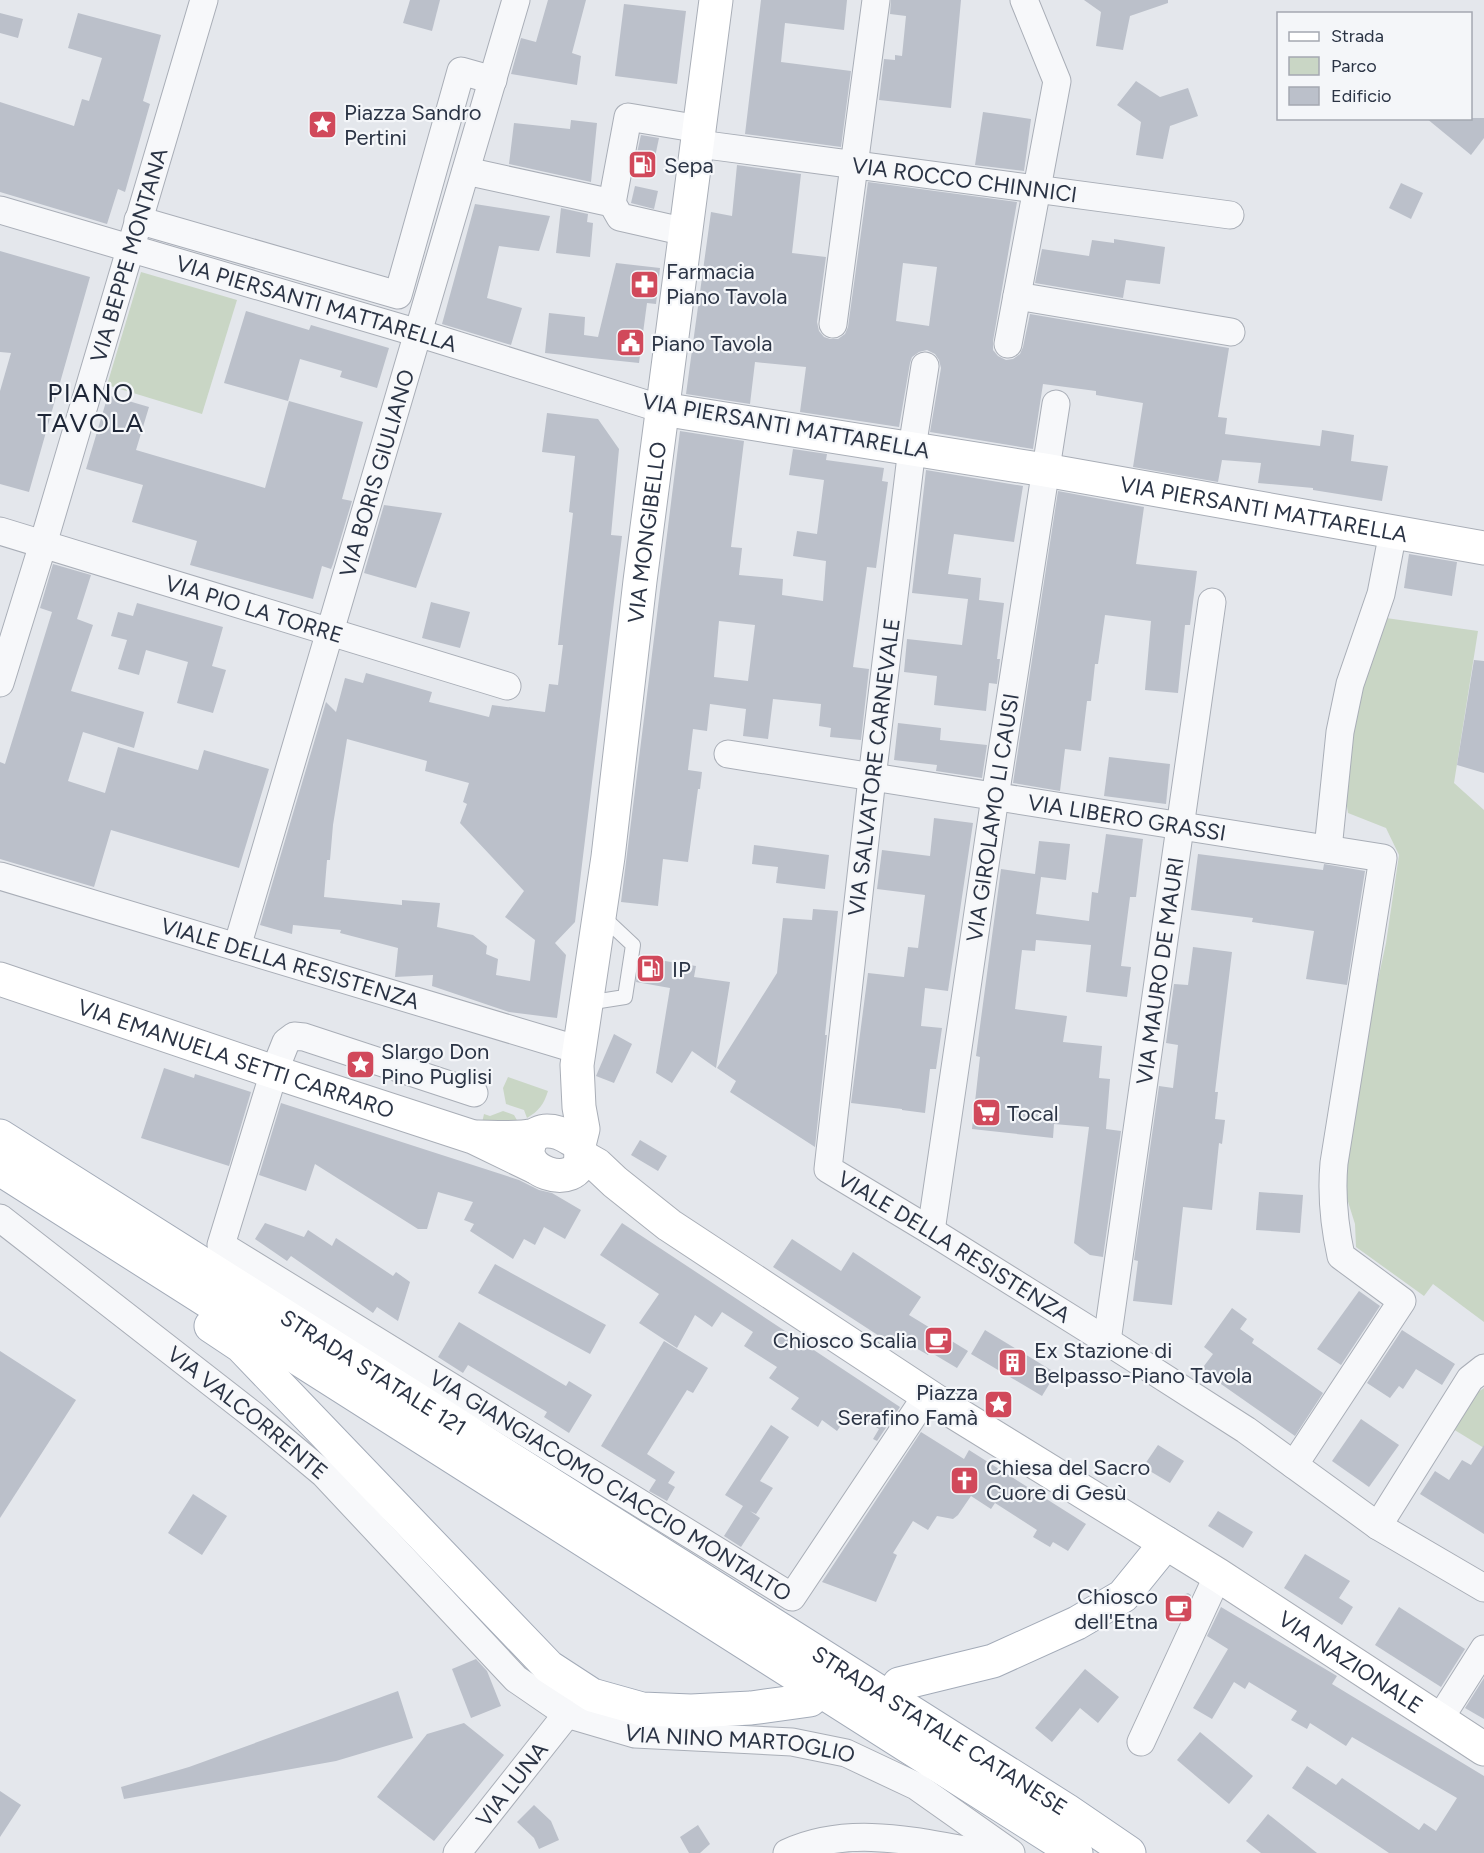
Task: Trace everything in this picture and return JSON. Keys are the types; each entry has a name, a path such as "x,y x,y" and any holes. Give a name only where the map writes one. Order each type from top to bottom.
{"main road":[{"name":"VIA MONGIBELLO","path":"578,1057 600,915 662,409 700,136 716,0"},
{"name":"VIA PIERSANTI MATTARELLA","path":"662,409 1045,470 1484,548"},
{"name":"VIA EMANUELA SETTI CARRARO","path":"0,979 473,1137 554,1152"},
{"path":"554,1152 578,1057"},
{"path":"554,1152 583,1129 578,1057"},
{"name":"STRADA STATALE 121","path":"0,1136 748,1608"},
{"path":"554,1152 597,1165 669,1225 927,1395 1218,1575"},
{"name":"STRADA STATALE 121","path":"0,1169 700,1613"},
{"path":"46,1197 85,1245 241,1346 549,1667 558,1673 592,1695 642,1708 691,1712 751,1708 810,1700"},
{"path":"899,1684 993,1661 1077,1623 1123,1596 1166,1543"},
{"name":"VIA NAZIONALE","path":"1218,1575 1484,1749"},
{"name":"STRADA STATALE CATANESE","path":"748,1608 1066,1810 1129,1853"},
{"name":"STRADA STATALE CATANESE","path":"700,1613 1076,1853"}],"street":[{"name":"VIA BEPPE MONTANA","path":"0,683 204,0"},
{"name":"VIA BORIS GIULIANO","path":"237,947 516,0"},
{"path":"833,324 876,0"},
{"path":"1008,344 1057,81 1024,0"},
{"path":"138,220 398,295 461,71 493,80"},
{"name":"VIA ROCCO CHINNICI","path":"612,203 628,117 700,136 854,166 1230,215"},
{"path":"466,171 612,203 620,217 686,232"},
{"name":"VIA PIERSANTI MATTARELLA","path":"0,210 418,333 662,409"},
{"path":"1017,296 1231,332"},
{"name":"VIA SALVATORE CARNEVALE","path":"828,1169 872,778 912,448 925,366"},
{"name":"VIA GIROLAMO LI CAUSI","path":"931,1231 994,797 1056,404"},
{"name":"VIA PIO LA TORRE","path":"0,531 507,686"},
{"path":"1328,849 1340,732 1350,684 1381,594 1393,532"},
{"name":"VIA MAURO DE MAURI","path":"1107,1341 1212,602"},
{"name":"VIA LIBERO GRASSI","path":"728,754 1383,858 1334,1163 1331,1195 1334,1227 1341,1256 1402,1301 1294,1465"},
{"name":"VIALE DELLA RESISTENZA","path":"0,876 237,947 578,1057"},
{"path":"274,1072 286,1042 294,1036 304,1037 474,1093"},
{"name":"VIA GIANGIACOMO CIACCIO MONTALTO","path":"274,1072 221,1245 792,1597 927,1395"},
{"name":"VIALE DELLA RESISTENZA","path":"828,1169 1107,1341 1246,1431 1378,1526 1484,1588"},
{"name":"VIA VALCORRENTE","path":"0,1218 258,1419 324,1474 473,1632"},
{"path":"1378,1526 1470,1379 1484,1368"},
{"path":"1141,1742 1218,1575"},
{"name":"VIA NINO MARTOGLIO","path":"473,1632 516,1679 567,1714 635,1734 792,1742 846,1753 916,1786 1011,1853"},
{"path":"1439,1720 1484,1649"},
{"name":"VIA LUNA","path":"457,1853 567,1714"},
{"path":"788,1853 815,1841 863,1838 906,1839 981,1853"}],"green space":[{"path":"141,272 237,300 202,414 107,385"},
{"path":"1386,618 1478,631 1454,783 1484,810 1484,1322 1433,1284 1424,1296 1356,1247 1355,1224 1344,1189 1358,1072 1386,943 1399,855 1386,828 1348,813 1344,787 1358,691"},
{"path":"508,1077 548,1091 540,1107 527,1118 524,1110 506,1104 503,1088"},
{"path":"503,1111 514,1115 518,1122 482,1123 484,1114 490,1116"},
{"path":"1484,1388 1484,1448 1453,1429 1478,1392"}],"building":[{"path":"410,0 440,0 432,31 403,23"},
{"path":"548,0 586,0 572,53 581,56 577,85 511,74 521,38 536,42"},
{"path":"761,0 847,0 844,30 785,23 781,62 851,71 841,147 745,134"},
{"path":"891,0 961,0 951,108 879,100 884,59 895,60 895,55 902,56 906,16 890,14"},
{"path":"1084,0 1168,0 1168,3 1130,16 1123,50 1096,46 1101,12"},
{"path":"624,4 686,11 677,84 615,76"},
{"path":"0,13 23,19 18,38 0,33"},
{"path":"78,13 161,35 143,101 150,104 125,192 118,189 107,224 0,192 0,102 74,126 82,99 89,101 102,58 68,48"},
{"path":"1136,81 1160,97 1188,88 1198,116 1170,126 1163,159 1136,155 1141,122 1117,105"},
{"path":"983,112 1031,119 1024,171 975,165"},
{"path":"1484,118 1484,138 1471,155 1428,120"},
{"path":"571,120 597,123 591,182 509,164 514,123 570,129"},
{"path":"641,135 659,138 655,157 637,153"},
{"path":"737,165 801,174 792,253 826,257 817,322 819,331 824,337 838,339 845,334 848,327 868,182 1017,202 993,341 993,350 998,356 1006,360 1013,359 1020,354 1030,314 1229,348 1218,417 1227,418 1225,434 1320,446 1322,430 1354,435 1351,461 1388,466 1382,501 1313,490 1313,488 1258,483 1261,463 1222,460 1218,482 1133,467 1143,403 1096,395 1096,391 1043,384 1033,449 930,432 941,368 935,354 927,350 912,357 899,427 800,412 806,367 755,362 750,404 686,394 711,212 732,216","holes":["903,263 937,267 929,326 896,321"]},
{"path":"1401,183 1423,193 1411,219 1389,208"},
{"path":"635,186 658,191 654,209 631,203"},
{"path":"475,204 550,216 539,251 499,246 487,298 522,308 511,345 442,324"},
{"path":"561,208 588,214 587,222 593,223 590,257 556,253"},
{"path":"1114,239 1165,247 1160,284 1126,280 1123,298 1035,283 1042,249 1089,256 1092,240 1114,243"},
{"path":"0,251 90,277 29,492 0,484 0,391 11,353 0,352"},
{"path":"616,263 660,268 656,304 647,303 639,363 545,353 549,313 585,317 584,335 598,337"},
{"path":"246,311 309,330 311,325 389,348 377,388 340,377 342,371 300,359 288,401 224,383"},
{"path":"108,395 149,407 136,450 265,488 289,401 363,422 342,499 352,501 333,564 331,569 322,566 313,599 190,565 197,541 132,522 143,485 86,469"},
{"path":"547,413 598,419 619,449 611,535 622,536 575,922 555,943 566,955 557,1018 509,1012 432,986 433,975 395,977 398,948 340,933 341,930 293,925 292,934 260,925 326,702 336,712 345,678 363,683 366,673 432,692 429,702 489,717 492,705 545,712 549,684 558,685 563,645 558,645 573,513 569,512 575,456 542,452","holes":["347,739 427,761 425,771 469,783 463,802 467,804 460,823 524,891 505,917 535,940 530,981 496,975 498,959 486,954 487,946 473,935 437,927 440,903 402,900 402,905 324,897 327,860 330,860 333,825"]},
{"path":"680,431 744,441 731,547 742,548 739,575 783,579 782,595 823,601 826,561 793,556 797,531 817,534 824,480 789,475 793,449 827,454 826,460 884,468 882,481 888,482 876,568 867,567 853,667 869,669 861,740 830,737 831,728 819,726 821,704 773,699 768,739 743,736 746,709 710,704 707,731 693,729 688,770 702,772 688,862 663,859 658,906 621,902","holes":["719,621 755,625 748,681 714,677"]},
{"path":"926,470 1023,486 1014,542 954,534 948,574 981,578 979,600 1004,603 997,659 1000,659 997,684 989,683 986,711 934,705 937,676 904,672 907,639 962,645 968,599 912,593"},
{"path":"1058,491 1144,507 1136,564 1197,571 1190,625 1185,625 1178,693 1145,690 1151,621 1105,615 1098,664 1095,664 1091,701 1087,701 1081,751 1065,749 1060,791 1013,783"},
{"path":"384,505 442,513 416,588 364,573"},
{"path":"1409,554 1457,562 1452,596 1404,588"},
{"path":"53,564 91,575 77,619 93,625 71,691 144,712 134,748 83,732 68,781 105,793 118,747 198,770 204,750 269,769 239,868 111,830 94,887 0,859 0,762 5,764 52,612 40,608"},
{"path":"431,602 470,612 460,648 422,638"},
{"path":"137,603 223,627 212,666 226,670 213,713 177,703 188,662 146,650 139,675 118,669 127,640 111,636 118,612 133,616"},
{"path":"1474,660 1484,661 1484,773 1457,765"},
{"path":"898,723 941,728 940,740 987,745 982,778 936,771 937,765 894,760"},
{"path":"1109,757 1170,764 1166,804 1104,796"},
{"path":"934,818 973,823 948,991 925,988 921,1026 942,1028 936,1069 930,1069 925,1113 851,1103 868,973 904,977 908,947 918,948 925,895 877,889 882,850 930,856"},
{"path":"1106,834 1143,839 1136,897 1130,897 1121,966 1131,967 1127,997 1086,992 1091,945 1036,940 1035,951 1022,950 1015,1009 1067,1016 1063,1042 1102,1046 1099,1078 1110,1079 1106,1129 1121,1131 1103,1257 1090,1255 1074,1243 1089,1127 1054,1124 1053,1138 972,1129 980,1057 976,1056 1001,869 1035,874 1039,841 1070,844 1066,880 1041,877 1036,914 1089,921 1092,892 1098,893"},
{"path":"754,845 829,855 825,889 776,883 778,867 752,864"},
{"path":"1198,854 1323,870 1324,864 1365,871 1347,985 1306,979 1314,931 1252,922 1253,918 1191,910"},
{"path":"813,909 838,911 815,1147 730,1092 736,1081 717,1068 777,973 783,918 812,920"},
{"path":"1193,947 1232,952 1215,1092 1218,1092 1215,1119 1225,1120 1222,1144 1219,1143 1212,1210 1183,1207 1172,1305 1133,1301 1138,1261 1134,1260 1159,1086 1173,1088 1178,1045 1166,1043 1174,984 1188,985"},
{"path":"640,957 696,966 694,977 730,982 716,1068 692,1051 672,1083 656,1073 670,988 636,982"},
{"path":"614,1034 632,1044 614,1083 596,1076"},
{"path":"164,1068 194,1078 195,1074 251,1092 229,1166 141,1138"},
{"path":"281,1103 519,1180 539,1190 552,1193 581,1210 565,1239 544,1227 535,1245 524,1239 513,1259 470,1231 474,1224 464,1220 473,1202 438,1192 427,1229 418,1229 315,1164 306,1191 259,1175"},
{"path":"640,1140 667,1156 658,1171 631,1155"},
{"path":"1259,1192 1303,1195 1300,1233 1256,1230"},
{"path":"265,1223 304,1237 308,1230 332,1246 336,1238 393,1276 396,1272 410,1282 398,1321 377,1307 373,1313 291,1256 287,1261 255,1239"},
{"path":"622,1223 900,1407 877,1441 873,1439 879,1429 851,1411 837,1431 822,1420 818,1427 791,1409 799,1398 769,1378 777,1367 744,1346 753,1332 722,1312 712,1327 695,1315 677,1348 639,1323 659,1294 600,1255"},
{"path":"792,1239 841,1271 853,1252 921,1297 909,1315 968,1351 957,1368 930,1352 928,1355 895,1336 890,1343 773,1267"},
{"path":"495,1264 606,1325 590,1354 478,1293"},
{"path":"1359,1291 1380,1306 1341,1365 1317,1349"},
{"path":"1232,1308 1247,1319 1240,1329 1254,1339 1252,1343 1323,1393 1295,1436 1201,1370 1213,1354 1204,1347"},
{"path":"459,1322 566,1386 569,1381 592,1395 569,1433 544,1417 547,1412 468,1365 463,1373 438,1357"},
{"name":"Ex Stazione di Belpasso-Piano Tavola","path":"985,1330 1056,1373 1042,1396 971,1354"},
{"path":"1402,1330 1455,1364 1442,1385 1416,1369 1403,1389 1399,1386 1390,1398 1367,1383"},
{"path":"664,1341 708,1368 693,1393 687,1390 647,1454 675,1472 668,1483 675,1487 667,1501 649,1491 656,1480 601,1446"},
{"path":"0,1351 76,1400 0,1518"},
{"path":"1361,1419 1399,1445 1369,1487 1332,1461"},
{"path":"771,1425 789,1437 760,1481 773,1488 756,1514 750,1511 760,1518 741,1547 724,1536 743,1506 725,1495"},
{"path":"921,1432 964,1459 969,1450 1086,1524 1068,1551 1053,1542 1050,1547 1033,1537 1037,1530 995,1503 991,1509 971,1496 953,1519 937,1516 928,1530 913,1521 893,1553 897,1555 876,1602 822,1582"},
{"path":"1158,1445 1184,1461 1170,1483 1143,1467"},
{"path":"1484,1445 1484,1534 1420,1494 1435,1471 1449,1480 1462,1460 1471,1465"},
{"path":"193,1494 227,1516 202,1555 168,1533"},
{"path":"1218,1511 1253,1532 1243,1548 1208,1526"},
{"path":"1305,1554 1350,1581 1339,1598 1353,1607 1342,1625 1284,1588"},
{"path":"1188,1593 1191,1595 1180,1619 1166,1611 1173,1599"},
{"path":"1221,1607 1337,1676 1332,1684 1484,1776 1484,1853 1389,1853 1292,1788 1307,1766 1336,1785 1342,1778 1419,1830 1424,1823 1436,1831 1457,1798 1352,1737 1346,1746 1310,1723 1307,1729 1291,1720 1297,1711 1249,1682 1245,1689 1234,1682 1212,1719 1193,1708 1228,1649 1207,1636"},
{"path":"1399,1607 1465,1649 1441,1687 1375,1645"},
{"path":"476,1659 487,1671 501,1706 471,1718 452,1669"},
{"path":"1085,1669 1119,1697 1098,1723 1080,1708 1052,1742 1035,1728"},
{"path":"1484,1678 1484,1719 1465,1708"},
{"path":"398,1691 413,1738 336,1761 124,1799 121,1787 189,1767"},
{"path":"464,1723 504,1755 434,1841 377,1797 427,1734"},
{"path":"1200,1732 1253,1776 1229,1804 1177,1760"},
{"path":"0,1791 21,1805 0,1837"},
{"path":"534,1805 551,1821 559,1840 539,1849 534,1838 517,1822"},
{"path":"1268,1814 1317,1853 1261,1853 1246,1841"},
{"path":"698,1825 710,1844 700,1853 689,1853 680,1837"}],"place":[{"name":"Piazza Sandro Pertini","path":"323,125"},
{"name":"Sepa","path":"643,165"},
{"name":"Farmacia Piano Tavola","path":"645,284"},
{"name":"Piano Tavola","path":"630,343"},
{"name":"IP","path":"651,969"},
{"name":"Slargo Don Pino Puglisi","path":"360,1064"},
{"name":"Tocal","path":"986,1113"},
{"name":"Chiosco Scalia","path":"938,1340"},
{"name":"Ex Stazione di Belpasso-Piano Tavola","path":"1013,1363"},
{"name":"Piazza Serafino Famà","path":"999,1405"},
{"name":"Chiesa del Sacro Cuore di Gesù","path":"965,1480"},
{"name":"Chiosco dell'Etna","path":"1179,1609"}],"district":[{"name":"PIANO TAVOLA","path":"91,408"}]}
